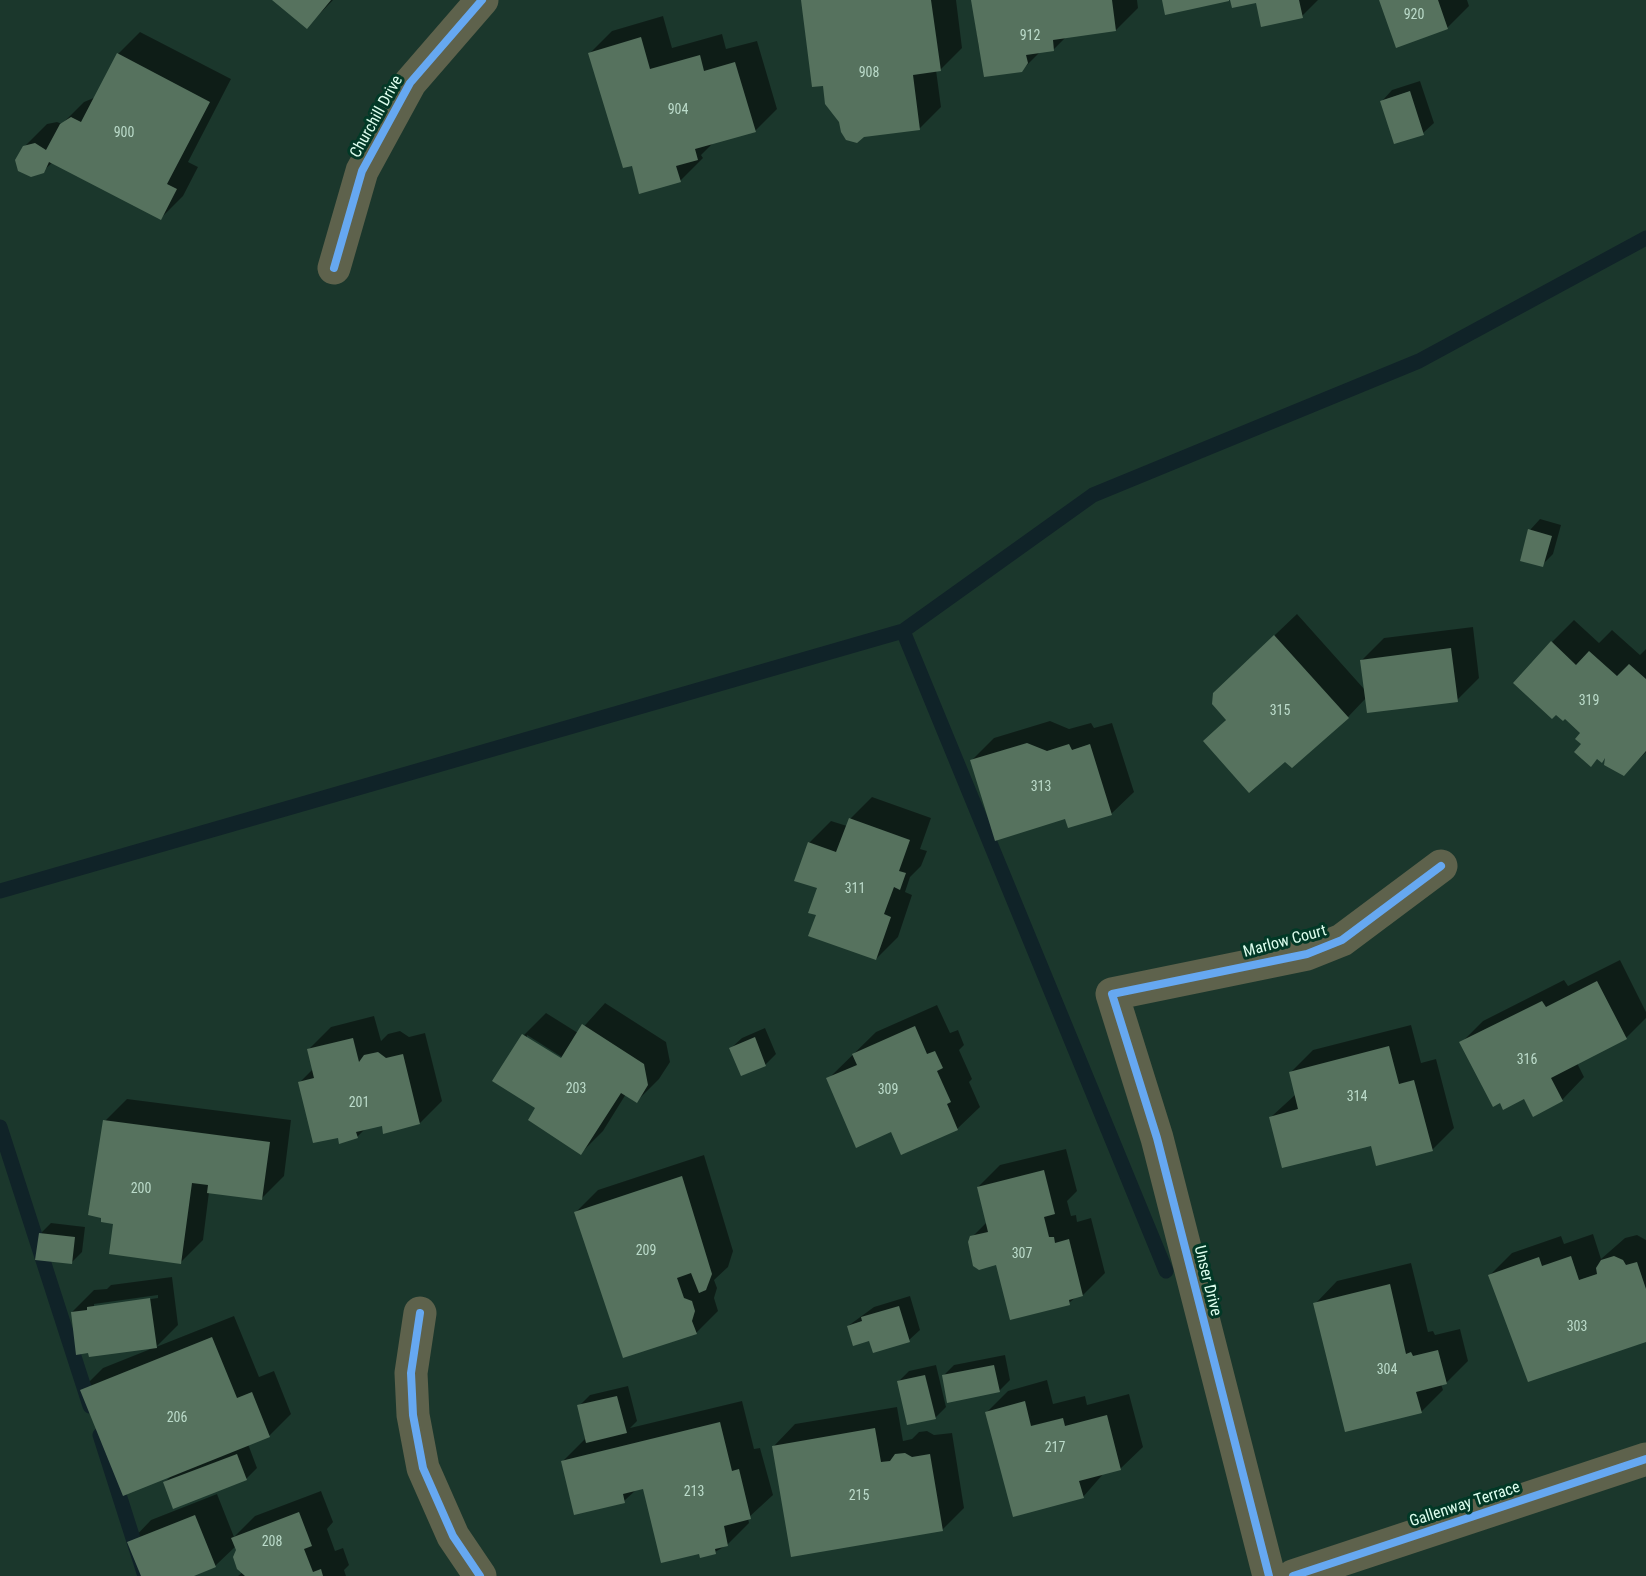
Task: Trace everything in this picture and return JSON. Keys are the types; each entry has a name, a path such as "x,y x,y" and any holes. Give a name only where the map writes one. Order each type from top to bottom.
{"street":[{"name":"Churchill Drive","path":"334,268 362,171 410,83 482,0"},
{"name":"Marlow Court","path":"1112,994 1306,954 1342,940 1441,866"},
{"name":"Unser Drive","path":"1112,994 1157,1138 1269,1576"},
{"path":"420,1313 411,1373 413,1415 423,1468 453,1536 480,1576"},
{"name":"Gallenway Terrace","path":"1293,1576 1646,1459"}],"building":[{"path":"272,0 331,0 307,29"},
{"path":"801,0 931,0 941,71 913,75 920,130 864,137 857,143 846,140 839,122 825,104 823,86 812,87"},
{"path":"971,0 1112,0 1116,31 1053,40 1054,51 1026,55 1028,63 1022,72 984,77"},
{"path":"1162,0 1229,0 1229,1 1165,15"},
{"path":"1230,0 1299,0 1303,18 1261,27 1256,3 1232,8"},
{"path":"1379,0 1438,0 1448,29 1396,48"},
{"path":"641,37 650,69 700,55 704,71 735,62 756,132 695,149 698,160 676,166 681,182 639,194 632,166 623,168 588,53"},
{"path":"117,53 210,102 167,184 177,189 161,220 49,162 44,173 31,177 18,171 15,160 23,146 35,143 46,150 60,124 71,117 81,122"},
{"path":"1410,91 1424,135 1394,144 1380,101"},
{"path":"1528,529 1552,536 1543,567 1520,561"},
{"path":"1274,635 1349,718 1292,768 1285,762 1249,793 1203,741 1226,720 1212,704 1213,693"},
{"path":"1551,641 1576,665 1589,651 1617,676 1629,664 1646,679 1646,751 1624,776 1604,765 1605,758 1602,763 1597,759 1591,767 1574,752 1581,744 1575,739 1580,733 1565,719 1563,721 1556,715 1552,719 1513,683"},
{"path":"1451,648 1458,702 1367,713 1360,660"},
{"path":"1027,743 1047,751 1069,744 1072,750 1090,744 1112,815 1068,828 1065,819 995,841 970,760"},
{"path":"849,818 910,840 899,871 906,873 900,890 894,887 884,914 891,917 876,960 808,936 816,915 808,913 817,888 794,881 808,842 836,852"},
{"path":"1597,981 1627,1039 1551,1078 1563,1101 1533,1117 1524,1099 1503,1110 1500,1103 1493,1107 1459,1042 1542,1001 1546,1007"},
{"path":"582,1024 644,1064 648,1085 637,1103 621,1093 581,1155 528,1120 535,1108 492,1081 522,1034 561,1058"},
{"path":"915,1026 927,1054 935,1051 943,1068 937,1071 951,1102 947,1104 958,1130 901,1155 891,1132 856,1148 826,1078 857,1065 852,1054"},
{"path":"755,1037 766,1066 741,1076 729,1048"},
{"path":"353,1038 359,1062 364,1055 378,1052 386,1058 403,1054 420,1124 383,1134 382,1126 356,1132 358,1138 339,1144 338,1138 313,1143 298,1082 314,1078 307,1049"},
{"path":"1389,1046 1399,1084 1414,1080 1433,1151 1376,1166 1371,1146 1282,1168 1269,1117 1298,1109 1289,1072"},
{"path":"103,1120 270,1142 262,1200 207,1193 208,1185 192,1183 181,1264 109,1254 113,1224 101,1222 101,1218 88,1215"},
{"path":"1044,1170 1055,1214 1044,1217 1049,1237 1054,1237 1055,1243 1069,1239 1083,1296 1069,1300 1070,1305 1010,1320 996,1265 979,1270 973,1266 968,1242 970,1236 988,1232 977,1187"},
{"path":"682,1176 712,1274 706,1290 699,1293 691,1273 677,1278 684,1298 692,1301 695,1311 692,1321 697,1334 623,1358 574,1212"},
{"path":"39,1233 75,1237 72,1264 35,1260"},
{"path":"1571,1256 1579,1280 1597,1274 1596,1268 1601,1260 1614,1256 1623,1260 1626,1265 1637,1262 1646,1289 1646,1342 1528,1382 1488,1275 1539,1257 1542,1266"},
{"path":"1390,1284 1406,1354 1411,1352 1413,1356 1438,1350 1447,1384 1416,1392 1422,1413 1345,1432 1313,1303"},
{"path":"150,1298 157,1348 89,1357 88,1353 76,1355 71,1312 87,1310 87,1307"},
{"path":"899,1306 910,1342 873,1353 869,1341 853,1346 847,1326 862,1321 861,1317"},
{"path":"212,1337 237,1398 252,1392 270,1437 123,1496 80,1390"},
{"path":"994,1365 1000,1392 947,1403 942,1375"},
{"path":"925,1375 936,1419 907,1425 897,1381"},
{"path":"617,1396 627,1433 586,1443 577,1405"},
{"path":"1025,1401 1031,1426 1063,1418 1065,1426 1107,1415 1121,1470 1079,1481 1084,1498 1013,1517 985,1412"},
{"path":"720,1422 732,1471 739,1469 751,1519 724,1526 728,1546 715,1549 716,1554 700,1558 699,1554 661,1563 643,1489 623,1494 625,1503 574,1515 561,1461"},
{"path":"875,1428 881,1462 890,1461 895,1454 905,1453 912,1457 930,1454 943,1531 791,1557 772,1446"},
{"path":"237,1454 247,1480 173,1509 163,1482"},
{"path":"299,1512 312,1546 304,1549 313,1572 321,1569 323,1576 245,1576 237,1569 233,1557 236,1550 231,1538"},
{"path":"195,1515 216,1567 194,1576 141,1576 127,1542"}],"waterway":[{"path":"0,891 903,631 1093,495 1419,361 1646,238"},
{"path":"903,631 1166,1271"},
{"path":"0,1127 90,1406"},
{"path":"100,1435 145,1576"}],"cycle path":[{"path":"334,268 362,171 410,83 482,0"},
{"path":"1269,1576 1157,1138 1112,994 1307,954 1342,940 1441,866"},
{"path":"420,1313 411,1373 413,1415 423,1468 453,1536 480,1576"},
{"path":"1293,1576 1646,1459"}]}
